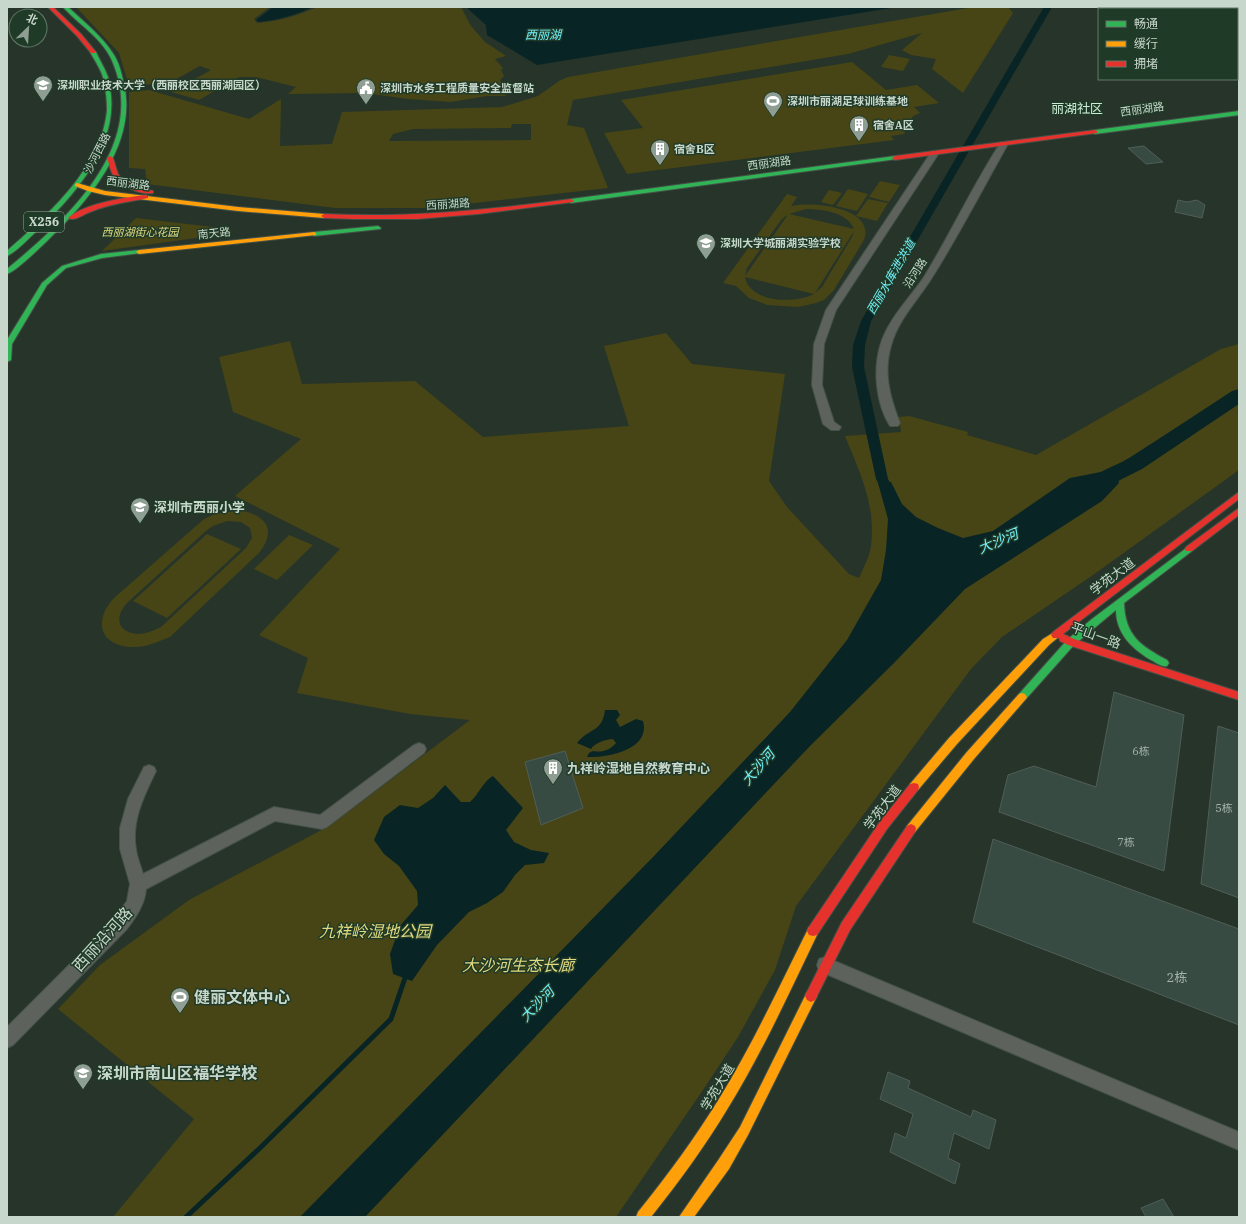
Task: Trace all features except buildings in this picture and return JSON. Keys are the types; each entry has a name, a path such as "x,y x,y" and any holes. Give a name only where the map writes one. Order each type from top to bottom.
{"main road":[{"name":"沙河西路","path":"7,254 44,221 77,185 90,165 105,134 109,113 109,92 102,67 92,50 50,7"},
{"name":"沙河西路","path":"7,272 32,252 62,223 92,188 110,158 120,132 125,111 124,91 120,73 106,47 66,7"},
{"name":"西丽湖路","path":"1002,142 1239,108"},
{"name":"西丽湖路","path":"1002,142 1239,113"},
{"path":"962,147 1002,142"},
{"name":"西丽湖路","path":"77,185 317,216 373,219 407,218 474,214 935,153 962,147"},
{"name":"西丽湖路","path":"149,195 319,211 373,214 422,213 473,209 962,147"},
{"path":"110,158 116,176 121,181 149,195"},
{"path":"62,223 104,203 117,199 149,195"},
{"name":"南天路","path":"7,360 8,344 44,284 64,267 101,256 378,228 397,224 407,218"},
{"name":"学苑大道","path":"643,1217 675,1176 724,1103 760,1038 808,940 824,913 883,826 953,741 1032,656 1058,632 1239,495"},
{"name":"学苑大道","path":"686,1217 724,1164 744,1132 825,965 864,898 913,827 970,756 1071,642 1120,602 1239,511"},
{"path":"1120,602 1119,617 1125,633 1141,650 1164,663"},
{"name":"平山一路","path":"1058,632 1078,636 1239,686"},
{"name":"平山一路","path":"1058,632 1063,638 1071,642 1239,696"}],"street":[{"name":"沿河路","path":"894,423 887,403 882,378 883,358 889,336 899,316 929,276 1002,142"},
{"path":"835,427 829,424 817,385 819,344 831,310 935,153"},
{"path":"149,771 131,808 128,822 128,850 139,884 274,814 322,822 419,749"},
{"name":"西丽沿河路","path":"7,1039 124,919 132,909 137,897 139,884"},
{"path":"825,965 1239,1141"}],"green space":[{"path":"76,7 270,7 254,19 257,23 288,18 317,7 461,7 471,26 485,42 506,56 495,59 503,68 501,70 504,76 500,80 504,87 501,89 506,96 487,96 451,102 408,99 365,93 288,94 296,87 256,77 239,77 199,100 171,92 211,70 200,66 162,87 153,84 129,86 119,53"},
{"path":"974,7 1004,7 1009,8 1013,13 963,93 932,69 936,59 911,55 902,50 922,33 848,54 573,100 567,125 584,128 608,188 431,208 335,208 147,184 145,169 129,168 129,92 149,90 249,119 281,99 280,146 332,144 342,112 502,107 538,96 559,81 568,77","holes":["512,124 531,124 531,140 389,141 393,134 413,129 511,128"]},
{"path":"889,55 910,59 903,71 881,67"},
{"name":"深圳市丽湖足球训练基地","path":"852,62 886,90 917,85 939,103 914,107 920,113 913,116 904,134 891,136 894,140 627,174 604,133 643,128 621,100"},
{"path":"880,181 900,185 889,202 869,197"},
{"path":"848,189 868,194 857,211 836,206"},
{"path":"829,190 842,193 833,205 821,202"},
{"path":"787,194 797,197 791,206 813,205 840,209 851,213 860,220 865,229 864,240 834,290 824,300 798,307 767,305 749,298 736,286 723,283","holes":["806,209 826,211 840,215 851,223 854,229 789,214","787,215 745,276 747,268 781,220","854,231 852,237 822,287 815,293","745,277 814,294 796,299 774,299 755,292 749,286"]},
{"path":"868,199 888,203 877,221 856,216"},
{"name":"西丽湖街心花园","path":"136,218 230,229 232,232 102,251"},
{"name":"大沙河生态长廊","path":"666,333 692,364 785,374 769,481 787,507 849,574 859,578 868,558 871,546 871,517 866,490 845,436 901,432 899,417 909,416 968,432 967,435 1036,455 1221,349 1239,344 1239,470 1093,575 1002,637 971,669 796,906 775,970 738,1037 616,1217 113,1217 194,1119 58,1009 100,965 189,900 331,825 470,720 410,714 297,693 308,658 259,635 340,549 235,496 301,439 233,412 219,357 290,341 302,384 415,381 483,437 629,426 604,346"},
{"path":"239,510 256,515 262,519 268,530 268,537 259,553 170,637 141,647 131,647 120,645 106,636 103,630 102,622 108,606 114,598 204,519 215,514","holes":["227,521 241,522 250,528 252,538 246,548 161,627 149,632 137,634 130,633 121,627 119,618 127,603 207,530"]},
{"path":"207,534 241,549 167,618 133,601"},
{"path":"289,535 313,545 277,580 254,569"}],"water":[{"path":"273,7 313,7 293,15 280,18 259,22 256,20"},
{"name":"西丽湖","path":"466,7 897,7 537,65 487,35 486,25"},
{"path":"1106,471 1118,478 1119,483 1102,501 965,589 893,664 810,746 365,1217 300,1217 654,856 790,712 847,640 881,580 886,550 888,519 878,483 891,482 902,504 916,517 963,538 993,531 1070,478"},
{"path":"605,710 617,710 620,715 616,720 620,727 636,719 643,721 644,731 640,739 626,750 605,756 587,757 589,753 593,751 600,752 606,750 616,743 613,739 607,740 598,743 591,749 577,743 601,723"},
{"path":"493,776 523,808 506,830 514,842 531,850 549,853 544,863 525,865 515,875 503,892 487,903 469,912 437,945 412,981 393,974 390,954 400,926 418,905 417,891 399,866 384,854 374,840 384,817 400,805 418,808 433,798 445,785 461,802 470,802"}],"waterway":[{"name":"西丽水库泄洪道","path":"893,499 882,479 858,367 859,345 866,321 1048,7"},
{"name":"大沙河","path":"1084,493 1112,475 1135,464 1239,395"},
{"path":"186,1217 260,1148 391,1019 405,978"}],"traffic: fast":[{"path":"7,272 53,232 76,208 97,181 113,153 123,124 124,94 116,63 100,40 65,7"},
{"path":"7,254 51,214 72,190 90,165 103,137 110,109 107,81 93,52"},
{"path":"1095,132 1239,113"},
{"path":"571,201 895,158"},
{"path":"314,234 378,228"},
{"path":"7,360 8,344 44,284 64,267 101,256 139,252"},
{"path":"1022,697 1071,642 1095,621 1189,549"},
{"path":"1120,602 1122,624 1131,640 1145,652 1164,663"}],"traffic: slow":[{"path":"77,185 90,190 105,193 238,209 324,216"},
{"path":"139,252 314,234"},
{"path":"914,787 953,741 1046,642 1056,635"},
{"path":"911,829 970,756 1022,697"},
{"path":"643,1217 675,1176 724,1103 760,1038 813,931"},
{"path":"686,1217 724,1164 744,1131 811,996"}],"traffic: jam":[{"path":"50,7 79,35 93,52"},
{"path":"895,158 1095,132"},
{"path":"110,158 115,173 122,181 141,190 151,192"},
{"path":"71,218 107,204 126,199 146,197"},
{"path":"324,216 355,218 417,217 509,209 571,201"},
{"path":"1056,635 1239,495"},
{"path":"1189,549 1239,511"},
{"path":"1063,638 1071,642 1239,696"},
{"path":"813,931 883,826 914,787"},
{"path":"811,996 846,926 911,829"}],"place":[{"name":"深圳职业技术大学（西丽校区西丽湖园区）","path":"43,102"},
{"name":"深圳市水务工程质量安全监督站","path":"366,105"},
{"name":"深圳市丽湖足球训练基地","path":"773,118"},
{"name":"宿舍A区","path":"859,142"},
{"name":"宿舍B区","path":"660,166"},
{"name":"深圳大学城丽湖实验学校","path":"706,260"},
{"name":"深圳市西丽小学","path":"140,524"},
{"name":"九祥岭湿地自然教育中心","path":"553,785"},
{"name":"健丽文体中心","path":"180,1014"},
{"name":"深圳市南山区福华学校","path":"83,1090"}],"district":[{"name":"丽湖社区","path":"1077,108"}],"park label":[{"name":"九祥岭湿地公园","path":"375,931"}]}
